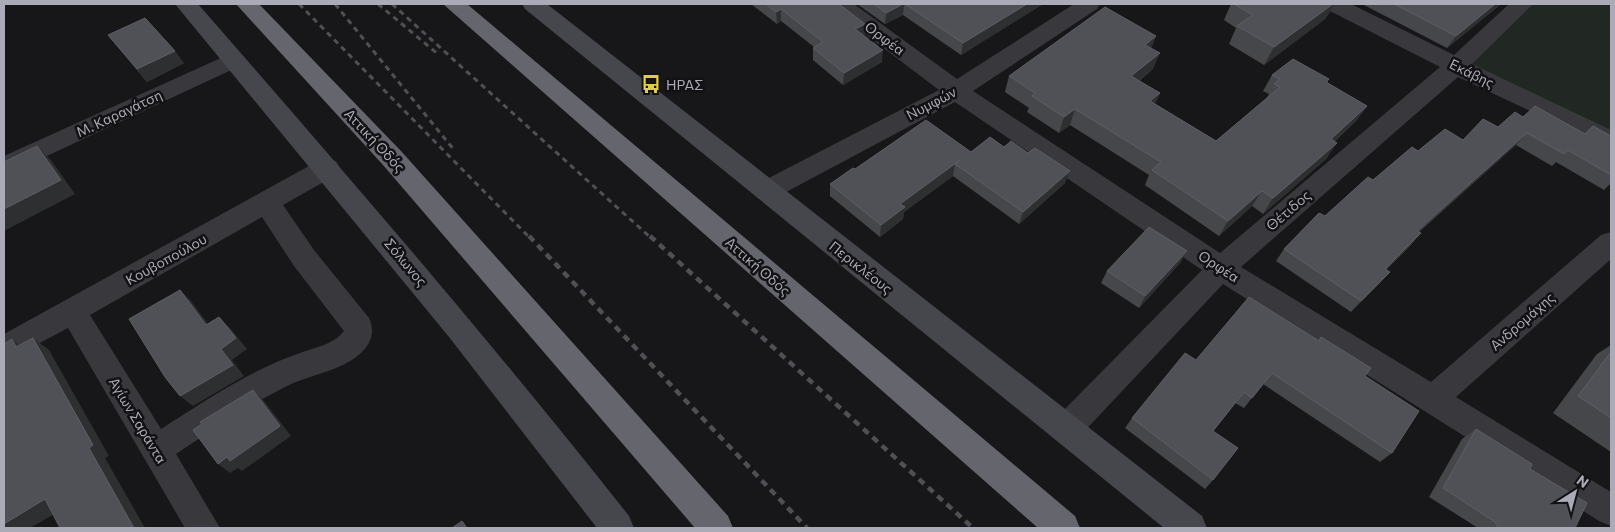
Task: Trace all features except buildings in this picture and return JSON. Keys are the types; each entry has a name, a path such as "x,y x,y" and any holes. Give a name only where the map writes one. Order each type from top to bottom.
{"highway":[{"name":"Αττική Οδός","path":"247,4 392,158 716,528"},
{"name":"Αττική Οδός","path":"454,4 1063,528"}],"street":[{"name":"Σόλωνος","path":"186,4 439,300 544,432 617,528"},
{"name":"Περικλέους","path":"533,4 1190,528"},
{"name":"Ορφέα","path":"840,4 956,91 1221,268 1611,510"},
{"name":"Νυμφών","path":"766,191 956,91 1089,4"},
{"name":"Εκάβης","path":"1334,4 1456,66 1611,140"},
{"name":"Θέτιδος","path":"1066,429 1221,268 1456,66 1522,4"},
{"name":"Μ. Καραγάτση","path":"4,167 234,60"},
{"name":"Κουβοπούλου","path":"4,349 327,168"},
{"path":"156,450 218,409 274,378 302,365 334,356 352,343 358,335 359,327 304,258 267,203"},
{"name":"Ανδρομάχης","path":"1433,398 1611,243"},
{"name":"Αγίων Σαράντα","path":"73,311 203,528"}],"shaded area":[{"path":"1522,4 1611,4 1611,140 1456,66"}],"railway":[{"path":"299,4 530,238"},
{"path":"335,4 455,151"},
{"path":"378,4 439,55"},
{"path":"392,4 651,238"},
{"path":"529,236 807,528"},
{"path":"650,236 973,528"}],"place":[{"name":"ΗΡΑΣ","path":"651,84"}]}
